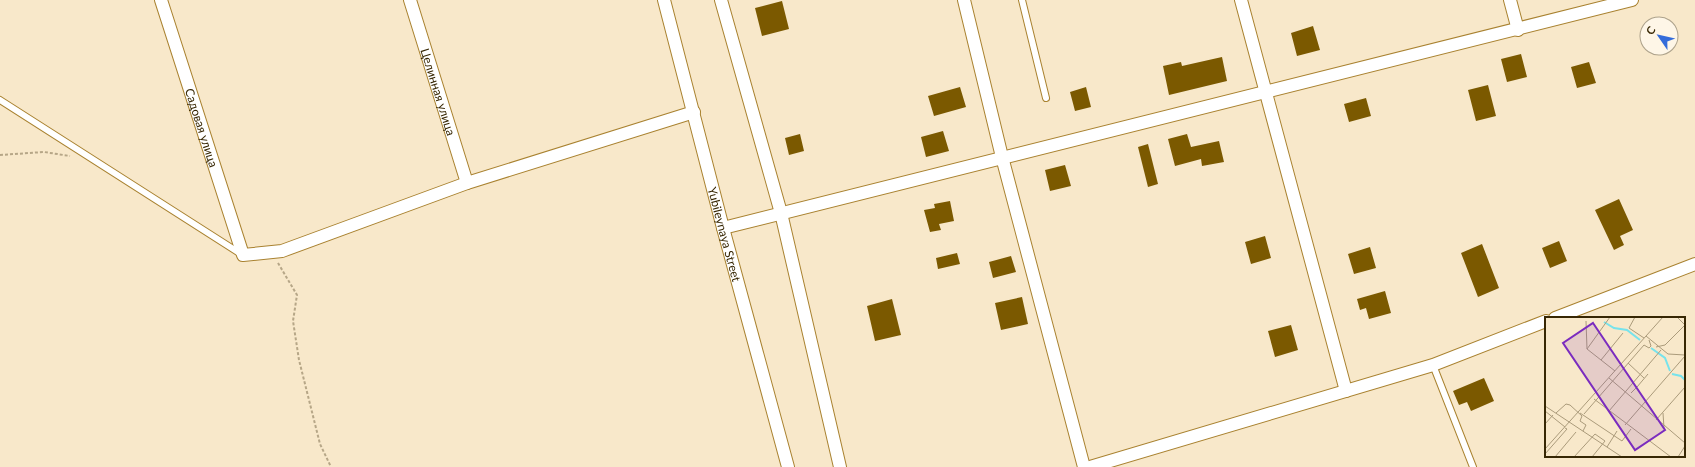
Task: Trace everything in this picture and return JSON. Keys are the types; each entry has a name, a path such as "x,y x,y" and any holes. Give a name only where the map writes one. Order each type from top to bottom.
{"street":[{"name":"Садовая улица","path":"161,0 243,255"},
{"name":"Целинная улица","path":"410,0 468,183"},
{"name":"Yubileynaya Street","path":"664,0 723,228 788,467"},
{"path":"721,0 781,214 840,467"},
{"path":"965,0 1002,157 1084,467"},
{"path":"1241,0 1265,94 1346,391"},
{"path":"1510,0 1518,30"},
{"path":"723,228 1002,157 1265,94 1632,0"},
{"path":"243,255 282,251 468,183 694,112"},
{"path":"1558,317 1695,264"},
{"path":"1090,467 1433,365 1545,321"}],"lane":[{"path":"1022,0 1046,98"},
{"path":"0,100 243,255"},
{"path":"1433,365 1473,467"}],"path":[{"path":"0,155 44,152 75,157"},
{"path":"270,253 297,295 293,321 299,360 320,444 330,467"}],"building":[{"path":"782,1 789,29 762,36 755,8"},
{"path":"1313,26 1320,50 1297,56 1291,33"},
{"path":"1521,54 1527,77 1507,82 1501,59"},
{"path":"1222,57 1227,81 1169,95 1163,66 1181,62 1182,66"},
{"path":"1589,62 1596,83 1577,88 1571,67"},
{"path":"1488,85 1496,116 1476,121 1468,90"},
{"path":"960,87 966,107 934,116 928,96"},
{"path":"1086,87 1091,107 1075,111 1070,92"},
{"path":"1366,98 1371,116 1349,122 1344,104"},
{"path":"943,131 949,151 926,157 921,137"},
{"path":"800,134 804,151 789,155 785,138"},
{"path":"1187,134 1191,147 1219,141 1224,162 1202,166 1201,159 1175,166 1168,139"},
{"path":"1148,144 1158,184 1148,187 1138,147"},
{"path":"1065,165 1071,186 1050,191 1045,170"},
{"path":"1619,199 1633,230 1620,236 1624,245 1614,250 1595,210"},
{"path":"950,201 954,221 939,224 941,230 930,232 924,210 935,208 934,204"},
{"path":"1265,236 1271,258 1251,264 1245,242"},
{"path":"1559,241 1567,261 1550,268 1542,248"},
{"path":"1482,244 1499,288 1478,297 1461,253"},
{"path":"1370,247 1376,268 1354,274 1348,254"},
{"path":"957,253 960,264 938,269 936,258"},
{"path":"1011,256 1016,272 993,278 989,262"},
{"path":"1385,291 1391,313 1369,319 1366,308 1360,310 1357,299"},
{"path":"1022,297 1028,324 1001,330 995,303"},
{"path":"892,299 901,335 875,341 867,306"},
{"path":"1291,325 1298,350 1275,357 1268,331"},
{"path":"1484,378 1494,401 1471,411 1467,402 1459,405 1453,391"}]}
